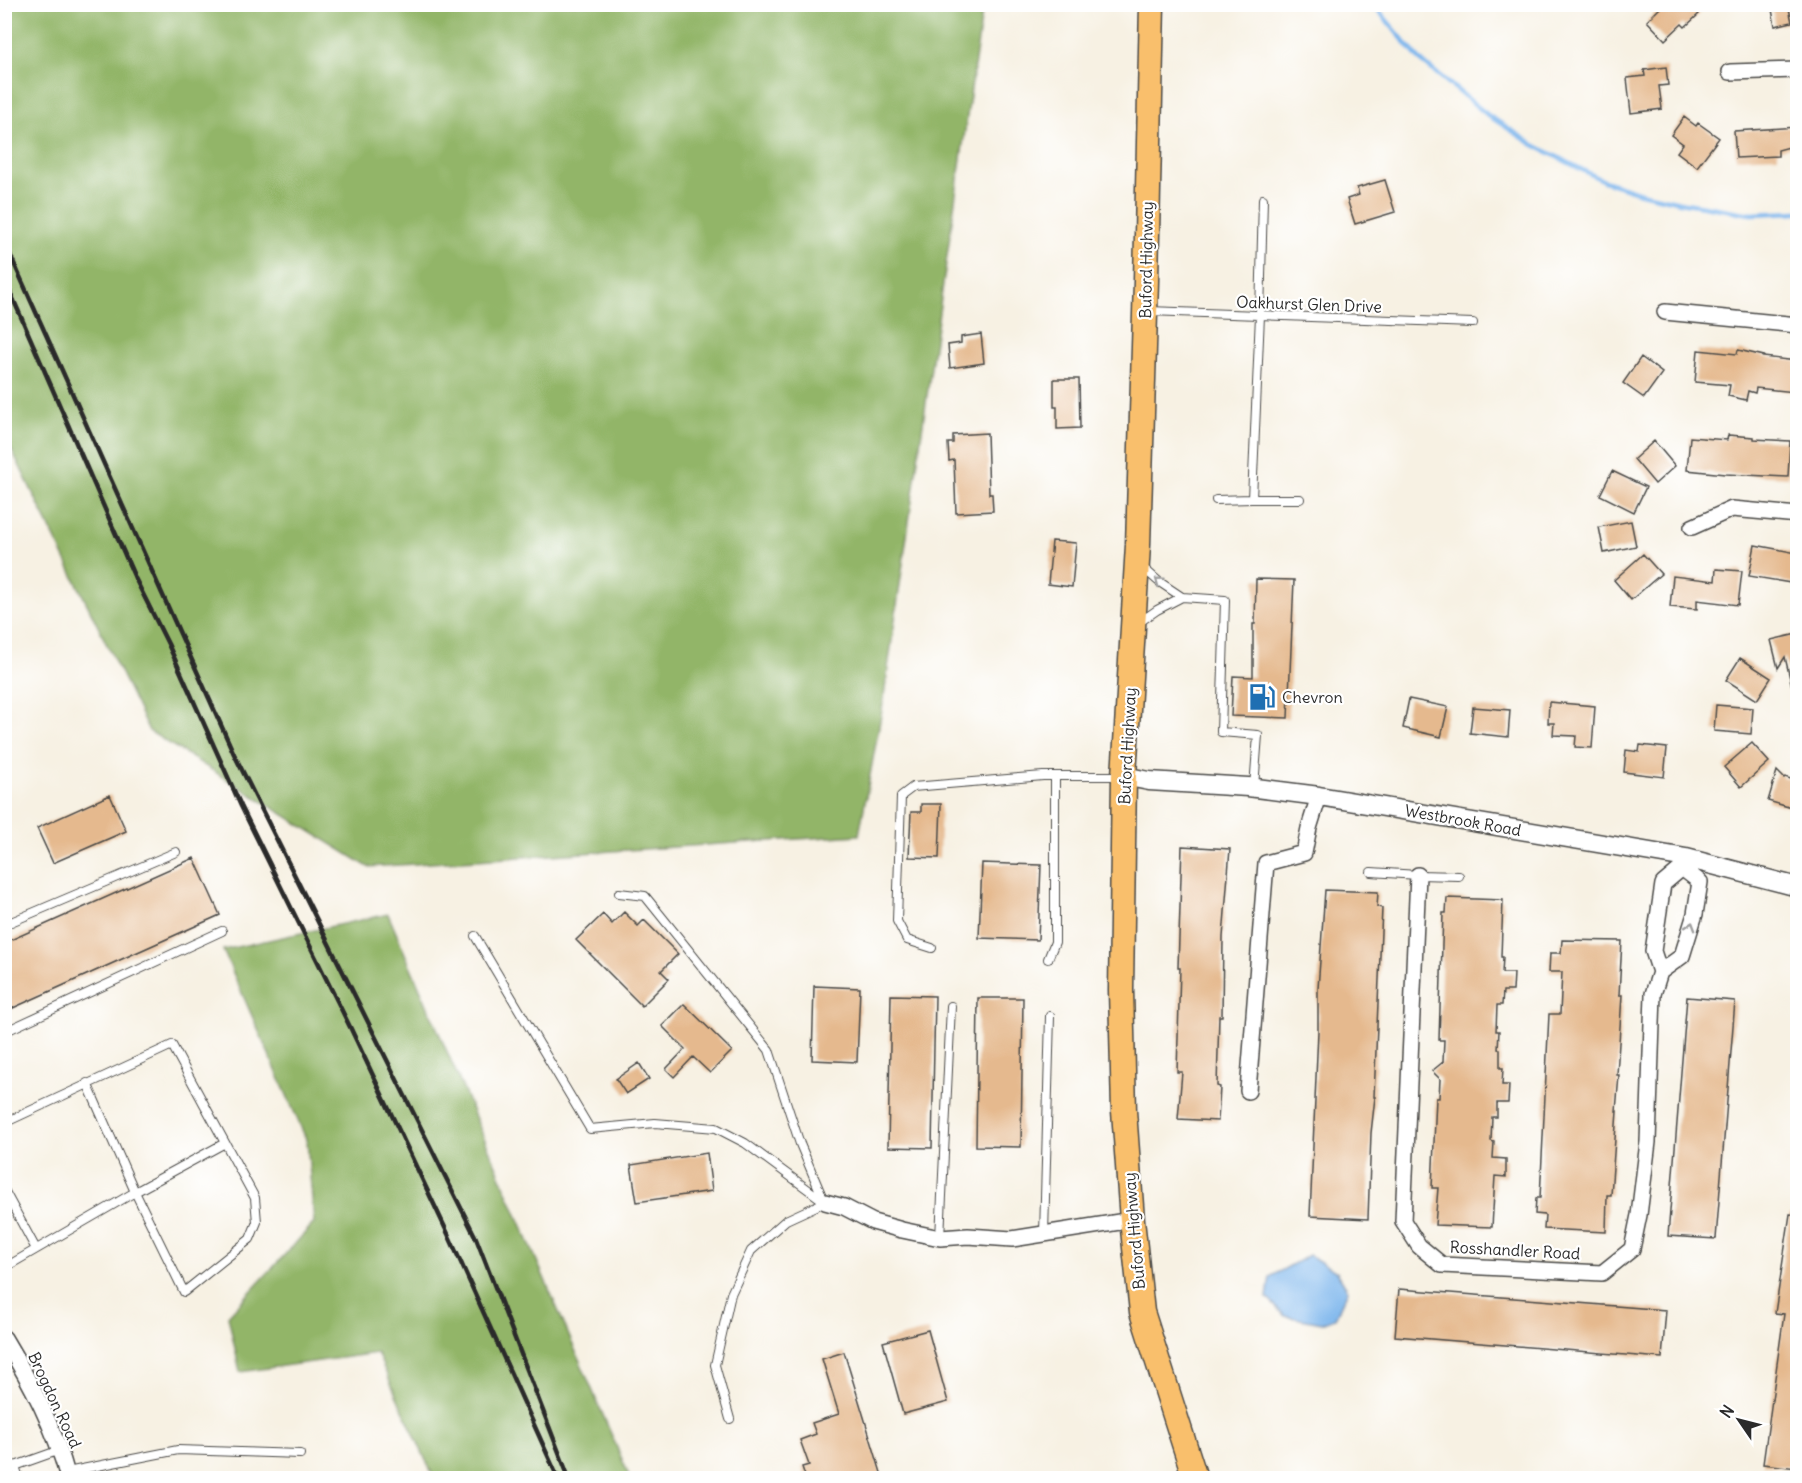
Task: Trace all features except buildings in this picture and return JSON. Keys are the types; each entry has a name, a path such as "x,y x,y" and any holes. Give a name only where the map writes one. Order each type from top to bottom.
{"main road":[{"name":"Buford Highway","path":"1152,4 1137,562 1124,776 1121,1001 1124,1111 1142,1312 1195,1479"}],"street":[{"path":"1730,72 1797,70"},
{"path":"1665,312 1797,325"},
{"path":"1692,527 1732,509 1797,515"},
{"name":"Westbrook Road","path":"1124,776 1149,781 1254,788 1319,796 1684,863 1797,887"},
{"path":"1248,1091 1266,863 1305,853 1309,828 1319,796"},
{"path":"1660,972 1682,956 1695,914 1700,882 1684,863"},
{"name":"Rosshandler Road","path":"1418,875 1403,1221 1419,1246 1442,1265 1602,1273 1632,1249 1639,1215 1648,1142 1653,994 1660,972 1653,951 1663,884 1684,863"},
{"path":"825,1202 844,1207 873,1222 940,1238 968,1236 1012,1239 1132,1220"},
{"name":"Brogdon Road","path":"4,1338 32,1384 60,1450 68,1476"}],"lane":[{"path":"1252,499 1263,199"},
{"name":"Oakhurst Glen Drive","path":"1145,311 1473,323"},
{"path":"1216,500 1299,499"},
{"path":"1137,562 1158,581 1182,597 1225,600 1221,732 1258,735 1254,788"},
{"path":"1133,627 1157,610 1182,597"},
{"path":"1048,959 1055,942 1055,776"},
{"path":"932,948 907,940 897,921 901,796 913,787 1055,776 1124,776"},
{"path":"4,925 176,852"},
{"path":"1371,872 1459,876"},
{"path":"619,893 645,896 770,1050 801,1144 825,1202"},
{"path":"4,1032 222,932"},
{"path":"475,936 590,1129 655,1123 716,1128 745,1143 825,1202"},
{"path":"940,1238 951,1006"},
{"path":"1044,1234 1050,1016"},
{"path":"4,1123 87,1083 172,1044 255,1198 257,1222 250,1239 184,1292 135,1192 87,1083"},
{"path":"4,1268 225,1143"},
{"path":"4,1190 36,1249"},
{"path":"730,1419 715,1365 730,1294 751,1251 786,1220 825,1202"},
{"path":"4,1461 15,1466 60,1450"},
{"path":"68,1476 178,1450 300,1454"},
{"path":"15,1466 19,1479"}],"green space":[{"path":"5,4 983,5 882,710 859,835 368,867 149,731 5,436"},
{"path":"388,914 630,1478 434,1478 377,1353 240,1372 228,1316 314,1223 307,1141 223,950"}],"water":[{"path":"1309,1255 1337,1272 1348,1290 1335,1318 1322,1323 1285,1316 1267,1298 1270,1277"}],"waterway":[{"path":"1374,5 1419,59 1489,116 1534,145 1604,181 1680,202 1751,214 1798,212"}],"railway":[{"path":"4,241 234,754 476,1238 569,1478"},
{"path":"4,278 135,578 168,644 241,806 351,1029 449,1236 558,1478"}],"place":[{"name":"Chevron","path":"1262,697"}]}
